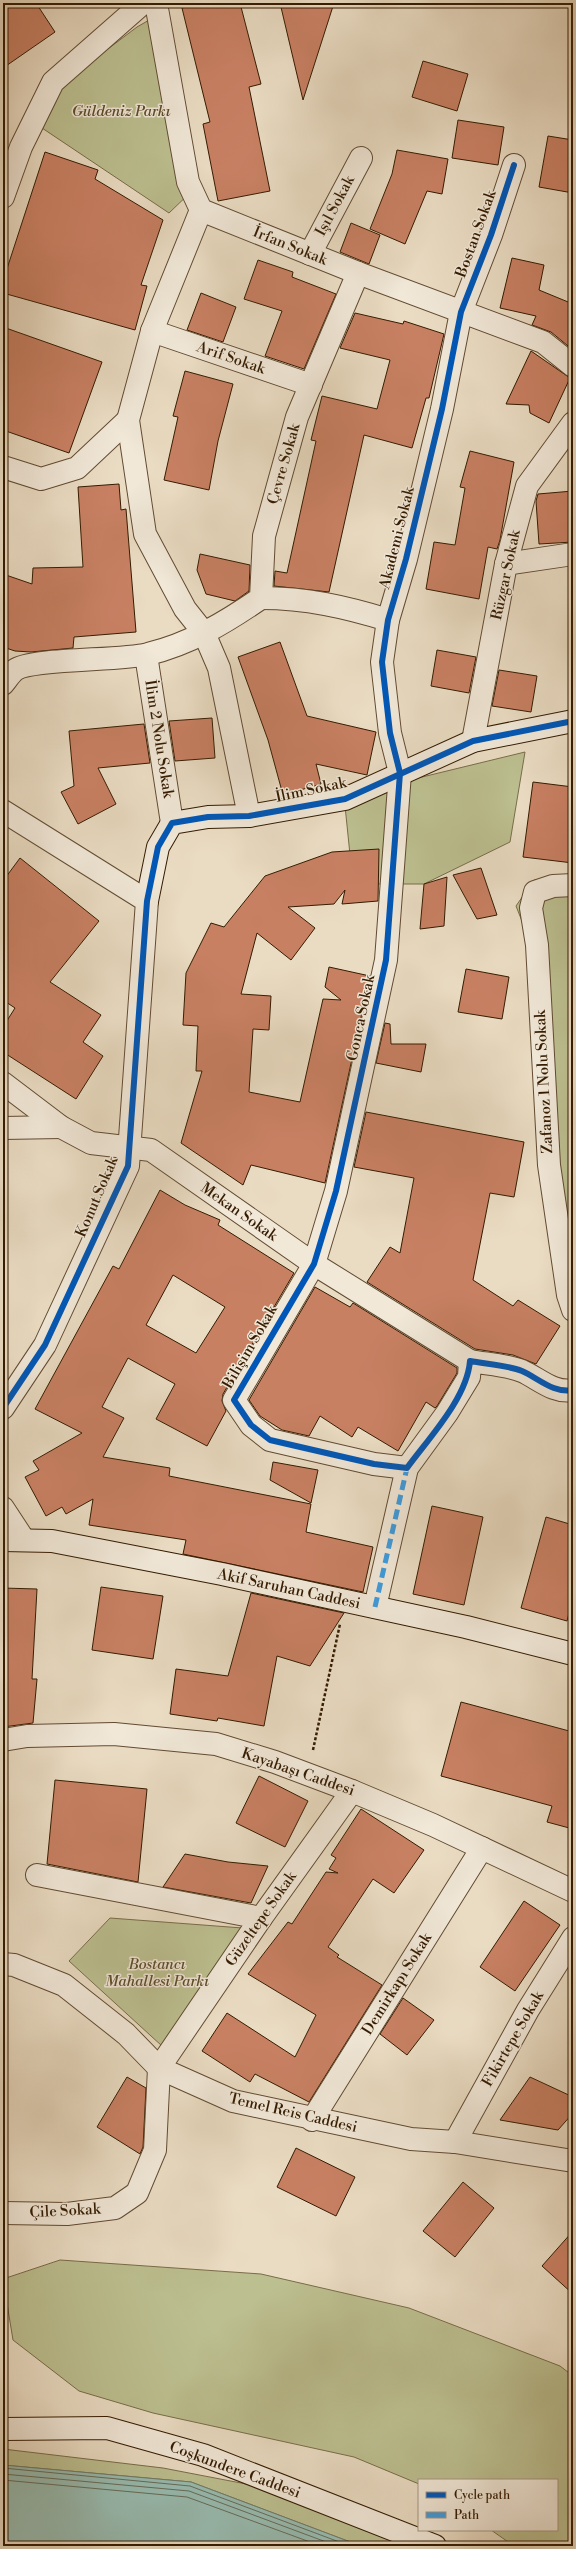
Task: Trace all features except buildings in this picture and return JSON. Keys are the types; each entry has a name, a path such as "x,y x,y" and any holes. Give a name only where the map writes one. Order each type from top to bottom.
{"street":[{"path":"3,197 21,147 53,82 143,3"},
{"path":"156,3 188,182 201,210 152,331 128,420 145,534 184,609 204,633 219,668 249,816"},
{"name":"Işıl Sokak","path":"310,254 361,158"},
{"name":"Bostan Sokak","path":"461,312 491,235 514,165"},
{"name":"İrfan Sokak","path":"201,210 358,273 543,342 573,366"},
{"name":"Çevre Sokak","path":"262,598 264,536 297,417 358,273"},
{"name":"Akademi Sokak","path":"400,772 390,733 382,662 388,620 413,529 461,312"},
{"name":"Arif Sokak","path":"152,331 311,385"},
{"path":"3,467 41,479 77,468 128,420"},
{"name":"Rüzgar Sokak","path":"473,741 506,564 527,486 573,423"},
{"path":"506,564 573,554"},
{"path":"3,684 16,669 40,664 146,655 178,646 204,633 262,598 293,598 348,607 388,620"},
{"name":"İlim 2 Nolu Sokak","path":"146,655 172,823"},
{"name":"İlim Sokak","path":"172,823 208,817 249,816 345,799 400,772 473,741 573,721"},
{"name":"Gonca Sokak","path":"314,1264 336,1191 386,960 400,772"},
{"path":"3,811 146,902 158,847 172,823"},
{"name":"Zafanoz 1 Nolu Sokak","path":"573,885 553,886 535,892 531,908 536,945 549,1165 568,1295 573,1310"},
{"name":"Konut Sokak","path":"3,1408 45,1345 128,1166 146,902"},
{"name":"Mekan Sokak","path":"3,1083 61,1127 91,1143 151,1150 314,1264 470,1361"},
{"path":"3,1128 61,1127"},
{"name":"Bilişim Sokak","path":"314,1264 234,1400 251,1425 270,1440 374,1464 407,1468"},
{"path":"375,1607 407,1468 447,1413 469,1376 470,1361 521,1371 544,1385 568,1392 573,1390"},
{"path":"3,1508 13,1540"},
{"name":"Akif Saruhan Caddesi","path":"13,1540 52,1541 375,1607 573,1654"},
{"name":"Kayabaşı Caddesi","path":"3,1740 27,1736 114,1734 216,1744 308,1774 352,1791 573,1890"},
{"name":"Güzeltepe Sokak","path":"159,2068 261,1918 352,1791"},
{"name":"Demirkapı Sokak","path":"312,2120 482,1848"},
{"path":"37,1875 261,1918"},
{"name":"Fikirtepe Sokak","path":"455,2142 528,2010 573,1938"},
{"name":"Temel Reis Caddesi","path":"3,1964 14,1965 64,1985 126,2034 159,2068 233,2101 312,2120 411,2139 455,2142 573,2161"},
{"name":"Çile Sokak","path":"3,2213 67,2214 115,2208 137,2193 155,2150 159,2068"},
{"name":"Coşkundere Caddesi","path":"3,2429 107,2428 115,2430 203,2455 435,2546"}],"path":[{"path":"308,1774 345,1601"}],"green space":[{"name":"Güldeniz Parkı","path":"163,12 193,190 169,213 42,128 60,85 137,27"},
{"path":"525,752 510,842 424,884 353,884 344,796"},
{"path":"534,880 573,880 573,1275 560,1240 548,987 516,906"},
{"name":"Bostancı Mahallesi Parkı","path":"110,1918 256,1929 162,2046 69,1961"},
{"path":"60,2260 261,2274 409,2308 560,2366 573,2376 573,2546 514,2546 492,2531 558,2531 558,2479 418,2479 418,2484 354,2457 153,2413 79,2391 13,2340 3,2279"},
{"path":"3,2449 163,2468 324,2499 422,2546 361,2546 191,2482 3,2465"}],"water":[{"path":"3,2465 191,2482 361,2546 3,2546"}],"marked path":[{"path":"375,1607 407,1468"}],"cycle path":[{"path":"514,165 491,235 461,312 442,409 406,559 388,620 382,662 390,733 400,773 386,960 336,1191 314,1264 234,1400 251,1425 270,1440 374,1464 407,1468 436,1431 455,1403 462,1389 470,1361 516,1369 553,1388 566,1391 573,1390"},
{"path":"3,1408 45,1345 128,1166 147,901 158,847 172,823 208,817 249,816 345,799 473,741 573,721"}]}
